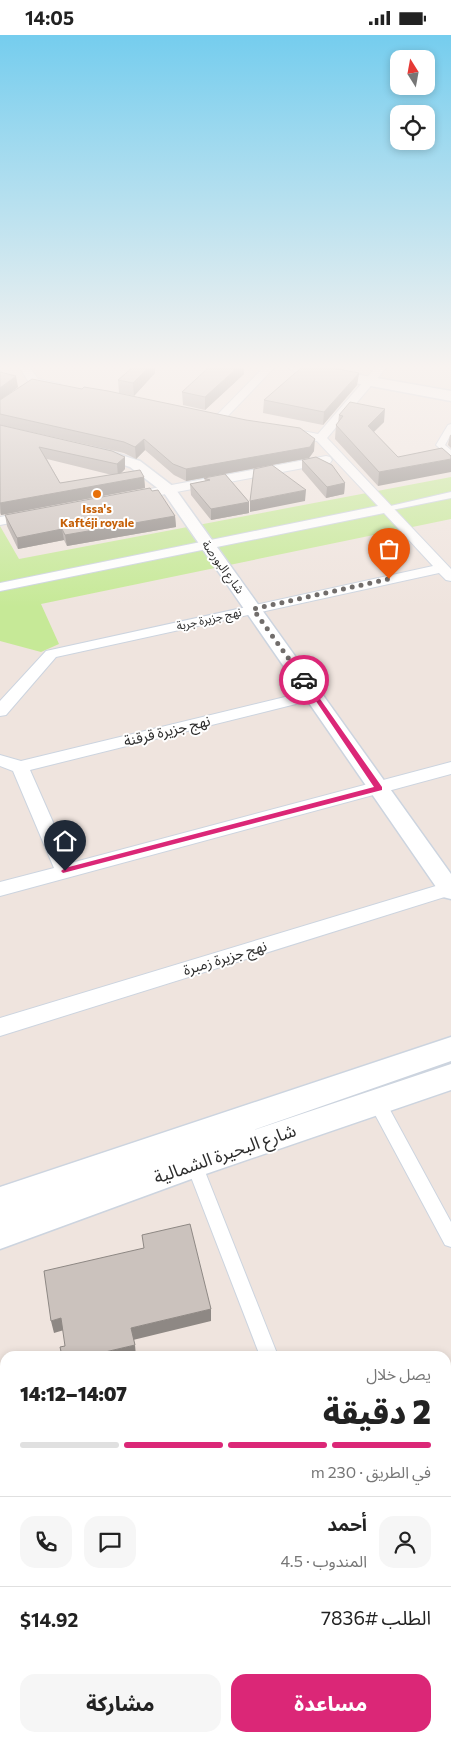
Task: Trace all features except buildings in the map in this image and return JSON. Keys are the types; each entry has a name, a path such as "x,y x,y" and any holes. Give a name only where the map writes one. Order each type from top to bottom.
{"main road":[{"name":"شارع البحيرة الشمالية","path":"0,1202 451,1049"},
{"name":"شارع البحيرة الشمالية","path":"0,1233 194,1164 451,1077"}],"street":[{"name":"شارع البورصة","path":"80,448 135,464 169,489 450,890"},
{"path":"330,448 446,572"},
{"path":"122,498 339,458"},
{"path":"0,587 451,495"},
{"path":"0,521 47,512"},
{"name":"نهج جزيرة جربة","path":"0,711 51,654 253,609 446,572"},
{"name":"نهج جزيرة قرقنة","path":"20,767 314,695"},
{"path":"0,760 20,767 65,871"},
{"path":"0,889 379,789 451,768"},
{"name":"نهج جزيرة زمبرة","path":"0,1027 450,890"},
{"path":"377,1102 451,1239"},
{"path":"194,1164 267,1351"}],"green space":[{"path":"451,477 451,519 41,604 59,644 41,652 0,641 0,526 19,559"}],"way so far":[{"path":"304,680 253,609 389,579"}],"place":[{"name":"Issa's Kaftéji royale","path":"97,494"}],"route":[{"path":"65,871 379,789 304,680"}]}
